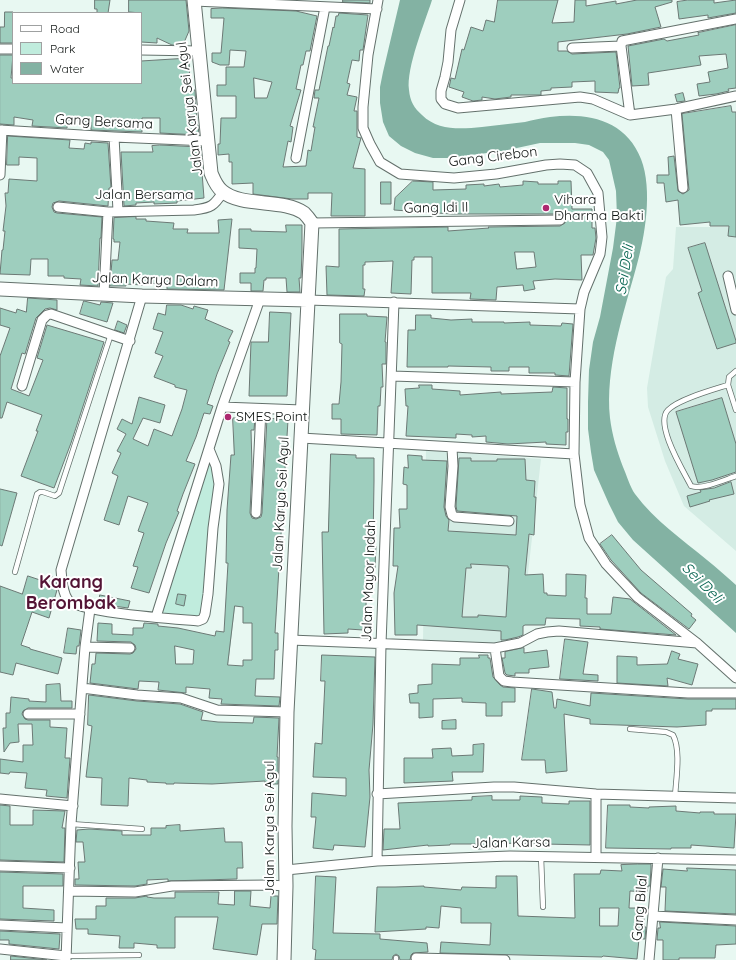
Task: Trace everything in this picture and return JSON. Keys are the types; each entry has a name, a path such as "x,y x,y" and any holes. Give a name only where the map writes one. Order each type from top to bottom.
{"main road":[{"name":"Jalan Karya Sei Agul","path":"194,0 211,173 215,183 223,192"},
{"path":"223,192 238,198 293,208 306,214 312,223"},
{"name":"Jalan Karya Sei Agul","path":"284,960 287,712 312,223"},
{"name":"Jalan Karya Dalam","path":"0,289 142,296 308,300"}],"street":[{"path":"194,0 325,7 377,5"},
{"path":"460,0 451,30 448,62 441,91 441,99 445,104 458,108 580,97 593,99 630,115 676,109 736,96"},
{"name":"Gang Cirebon","path":"377,5 368,55 362,106 363,128 380,162 400,174 454,178 496,174 553,165 575,165 587,173 598,193 602,236 600,254 584,292 580,309"},
{"path":"296,158 325,7"},
{"path":"630,115 621,46 622,41 736,19"},
{"path":"572,48 621,46"},
{"path":"0,49 12,50"},
{"path":"142,50 199,51"},
{"path":"676,109 683,188"},
{"path":"0,175 1,130"},
{"name":"Gang Bersama","path":"1,130 114,137 208,140"},
{"path":"104,294 113,212 114,137"},
{"name":"Jalan Bersama","path":"58,207 113,212 206,208 216,203 223,192"},
{"name":"Gang Idi II","path":"312,223 560,220"},
{"path":"728,276 736,310"},
{"path":"142,296 130,341 61,570 63,586 68,600 77,605 90,609 156,617 198,620 203,619 205,614 213,528 219,484 216,466 209,449"},
{"path":"156,617 222,407 260,299"},
{"path":"308,300 580,309 575,382 574,454 580,505 589,538 606,564 637,597 696,643 736,678"},
{"name":"Jalan Mayor Indah","path":"377,861 381,644 394,302"},
{"path":"22,386 42,320 47,315 51,314 130,341"},
{"path":"392,376 575,382"},
{"path":"222,407 302,410"},
{"path":"256,513 261,409"},
{"path":"301,438 574,454"},
{"path":"452,448 453,466 450,507 452,515 455,517 509,521"},
{"path":"0,949 66,958 71,824 85,647 90,609"},
{"path":"290,640 496,648 520,643 537,634 559,631 696,643"},
{"path":"85,647 130,648"},
{"path":"496,648 499,676 504,681 688,693 736,693"},
{"path":"82,688 137,695 181,698 217,710 287,712"},
{"path":"28,714 80,714"},
{"path":"378,794 494,787 596,794 736,798"},
{"path":"596,794 596,857"},
{"path":"0,799 73,806"},
{"name":"Jalan Karsa","path":"286,870 377,861 510,856 736,860"},
{"name":"Gang Bilal","path":"649,960 658,858"},
{"path":"0,866 70,868"},
{"path":"69,891 135,892 172,886 286,886"},
{"path":"653,916 736,920"},
{"path":"0,924 67,928"},
{"path":"416,958 505,960"}],"lane":[{"path":"15,572 37,494 43,492 55,496 59,494 111,334"},
{"path":"736,371 729,377 728,385 736,410"},
{"path":"728,385 675,404 667,411 664,419 670,446 691,486 696,488 736,476"},
{"path":"630,729 673,734 676,741 677,771 675,797"},
{"path":"71,824 142,829"},
{"path":"541,856 543,907"},
{"path":"66,958 139,956"}],"shaded area":[{"path":"676,227 736,227 736,551 684,506 665,461 648,407 647,388 666,277 673,269"},
{"path":"426,450 541,459 522,626 511,644 423,640"}],"green space":[{"path":"208,456 218,476 203,618 158,616"}],"water":[{"name":"Sei Deli","path":"400,0 432,0 413,58 409,81 410,98 419,112 428,120 435,124 450,128 466,128 525,122 550,117 578,116 592,118 616,127 626,135 641,159 647,185 645,228 616,342 610,380 609,399 612,431 630,485 643,504 660,521 736,585 736,633 633,540 618,522 594,470 588,429 589,370 593,342 600,317 613,248 617,217 616,191 609,160 603,152 589,145 575,143 540,143 503,151 447,158 433,158 415,153 401,146 389,136 383,122 380,103 380,87"}],"building":[{"path":"95,0 110,0 108,12 97,12 97,9 95,9"},
{"path":"129,0 186,0 189,31 183,45 172,45 157,38 157,43 142,42 142,12 129,12"},
{"path":"343,0 370,0 370,3 343,2"},
{"path":"498,0 558,0 552,23 574,22 575,0 586,0 586,6 616,1 616,4 637,0 672,0 672,2 655,7 661,27 627,34 558,42 558,51 567,51 572,54 616,52 620,88 618,93 595,92 595,81 572,82 572,87 551,88 551,90 541,91 541,95 511,95 511,97 495,99 482,97 482,100 473,101 462,97 464,92 449,87 451,78 455,79 462,49 464,50 471,27 483,31 486,20 494,22"},
{"path":"688,0 714,0 714,3 736,0 736,13 708,18 708,15 679,19 677,2"},
{"path":"223,8 296,11 317,16 310,51 306,51 303,65 301,65 296,89 301,90 290,126 293,127 291,142 288,141 283,167 306,166 308,150 311,151 315,127 313,127 319,98 314,98 315,90 319,90 336,16 338,16 339,13 368,15 363,50 360,50 359,61 352,60 347,83 350,84 347,95 357,97 354,111 357,111 357,137 361,138 353,168 365,169 365,216 331,216 332,193 308,193 308,199 292,199 253,194 253,183 232,184 232,162 229,162 229,154 218,155 218,144 220,144 221,118 236,118 236,96 217,96 217,85 226,85 226,67 244,67 246,51 230,50 229,65 220,65 212,62 212,53 221,53 224,18 211,18 211,9","holes":["254,78 272,82 267,98 255,98"]},
{"path":"5,12 12,12 12,43 0,43 0,27 4,27"},
{"path":"736,25 736,88 728,89 729,91 716,94 699,96 697,84 710,82 708,72 728,68 726,54 699,56 701,65 648,73 649,85 632,86 628,46 664,39 667,41 699,35 698,33"},
{"path":"0,55 12,55 12,84 142,84 142,61 189,58 190,90 195,90 199,135 160,133 160,118 142,118 142,132 91,130 91,122 68,120 67,128 32,126 33,120 14,117 14,125 0,124"},
{"path":"683,93 685,101 677,102 675,95"},
{"path":"731,106 732,112 736,112 736,237 728,236 729,226 710,226 710,222 680,225 678,200 666,202 664,183 657,183 657,175 669,175 668,157 674,156 678,191 683,194 689,190 682,114"},
{"path":"8,136 70,140 69,148 84,149 85,143 91,144 91,142 108,143 111,188 109,188 108,206 59,201 53,203 52,207 54,212 57,213 102,217 98,286 80,285 81,279 64,278 64,276 48,276 48,259 31,259 30,275 0,274 5,231 3,231 6,206 5,193 8,193 9,179 37,181 37,158 19,157 19,165 7,165"},
{"path":"152,146 200,147 204,198 177,201 177,203 136,203 136,205 124,206 121,152 153,152"},
{"path":"413,181 433,182 433,190 466,189 466,185 484,184 484,186 499,184 500,187 523,185 523,181 538,182 538,184 558,184 558,181 571,181 572,209 592,209 592,228 595,228 596,238 593,255 581,255 582,280 555,279 533,281 535,289 524,291 523,285 497,287 496,300 470,299 471,293 432,293 432,257 414,257 414,260 412,260 411,294 391,293 393,261 365,262 365,265 363,265 363,289 365,289 364,296 327,295 326,266 339,267 339,229 448,227 448,231 489,228 488,227 560,226 565,223 565,217 560,214 452,214 394,210 395,198","holes":["515,252 534,252 536,267 517,269"]},
{"path":"381,182 391,182 391,204 381,204"},
{"path":"136,217 136,219 146,219 146,221 174,223 173,229 188,229 187,233 219,233 218,220 232,219 224,290 167,289 167,284 143,283 143,285 126,284 126,286 110,286 112,260 118,260 120,242 114,242 113,239 114,218"},
{"path":"286,225 302,225 301,278 299,278 300,292 287,292 286,278 266,278 266,280 264,280 263,291 251,291 251,283 240,283 240,273 255,273 257,249 239,248 239,229 251,229 251,231 286,232"},
{"path":"705,243 736,341 736,343 717,349 698,293 702,291 688,248"},
{"path":"28,298 57,300 57,310 50,308 45,309 36,318 25,354 22,353 11,389 29,396 43,360 37,358 47,325 104,342 71,443 54,488 21,476 38,431 36,431 42,415 7,402 2,418 0,418 0,356 10,328 0,325 0,308 16,313 17,309 26,312"},
{"path":"84,301 100,305 101,302 113,303 107,322 80,314"},
{"path":"167,305 181,305 193,309 194,306 208,310 205,319 233,331 228,341 230,342 207,404 213,406 210,414 204,413 186,461 195,464 183,494 177,511 179,512 166,543 149,593 131,588 138,567 133,566 144,533 138,531 148,503 128,496 119,525 104,520 118,476 112,473 121,453 117,451 126,434 117,429 122,419 132,424 139,397 165,405 160,423 143,418 133,439 148,446 154,429 172,436 182,409 187,390 175,387 175,385 154,377 163,356 155,353 163,332 153,329 158,313 165,315"},
{"path":"270,312 291,313 287,396 249,396 251,342 268,342"},
{"path":"340,314 367,314 367,316 387,317 385,342 386,364 382,364 383,387 381,387 380,406 378,406 377,435 341,434 341,419 332,419 332,404 339,404 341,382 342,344 340,343"},
{"path":"416,315 431,315 431,318 451,320 472,319 472,322 530,322 530,325 561,326 562,323 573,324 569,376 555,375 555,373 529,373 529,367 509,367 509,371 491,371 491,367 407,367 408,330 415,330"},
{"path":"118,321 127,325 124,333 115,330"},
{"path":"419,385 432,385 432,389 460,391 460,395 501,392 501,394 552,392 553,387 567,388 568,432 566,432 566,445 546,444 546,442 508,444 486,442 486,436 472,437 472,435 456,434 456,438 406,436 408,406 406,406 405,389 419,388"},
{"path":"722,398 736,444 736,472 698,483 676,412"},
{"path":"233,418 255,418 254,430 251,430 252,466 250,513 252,518 256,519 261,517 262,513 267,418 288,420 275,633 278,633 278,650 275,650 274,679 256,679 255,696 280,697 279,706 221,704 222,699 209,698 210,689 186,687 186,693 158,690 159,682 139,681 138,689 90,683 92,664 95,664 96,653 130,654 136,649 135,645 131,642 97,641 98,623 112,624 112,634 133,635 133,628 143,628 144,623 158,624 158,626 178,628 215,636 216,631 224,632 228,563 226,563 227,510 231,455 234,455","holes":["235,606 243,607 243,623 252,623 252,660 243,660 243,666 228,665","175,646 194,650 193,664 176,664"]},
{"path":"331,454 356,455 356,458 374,458 373,545 376,546 375,568 367,568 366,605 363,630 348,629 348,633 324,634 322,532 328,532"},
{"path":"408,455 422,456 422,460 447,461 444,507 446,516 449,520 448,531 516,535 517,516 457,511 459,458 471,458 471,461 525,459 526,480 535,481 534,497 536,497 534,535 529,534 525,575 543,574 544,593 547,593 547,595 566,596 566,574 586,575 585,598 587,598 587,614 611,614 613,597 630,599 676,635 600,629 600,627 580,626 580,619 546,618 545,625 525,625 523,626 523,635 505,640 501,640 501,631 417,625 417,635 395,635 394,593 398,566 393,566 394,528 400,528 399,509 407,509 407,485 403,484 404,467 408,468","holes":["471,564 508,566 506,617 478,615 478,617 462,617 466,568 471,568"]},
{"path":"731,482 734,494 709,500 710,501 690,507 687,496 701,492 700,490 714,488"},
{"path":"0,489 17,493 2,546 0,545"},
{"path":"612,535 641,570 692,614 691,616 696,620 689,629 641,593 611,560 600,544"},
{"path":"28,576 46,582 47,576 56,578 57,590 49,618 32,612 21,645 62,658 58,674 16,663 13,675 0,672 0,586 22,594"},
{"path":"178,594 186,595 184,606 176,604"},
{"path":"100,595 130,601 128,608 99,604"},
{"path":"68,628 81,630 79,646 77,646 76,654 64,653"},
{"path":"565,639 588,642 583,674 598,675 598,681 560,679"},
{"path":"524,648 524,653 547,650 549,667 529,669 529,673 515,673 515,676 507,675 505,673 502,658 505,658 505,652"},
{"path":"672,651 680,654 678,659 698,664 692,685 667,678 668,686 617,683 617,656 637,657 637,665 667,664"},
{"path":"322,655 375,657 373,724 369,770 370,797 365,847 334,845 333,850 313,848 316,817 311,817 312,793 346,796 346,778 313,777 315,743 322,744 325,681 321,681"},
{"path":"479,655 488,655 488,658 490,658 493,677 500,685 503,687 515,688 515,702 502,702 502,716 486,716 486,703 462,702 462,698 433,699 433,717 419,718 419,703 410,703 409,694 418,693 418,685 432,684 432,664 460,665 460,658 479,658"},
{"path":"60,684 61,701 72,701 72,708 28,708 23,711 22,714 25,719 28,720 50,720 50,727 67,728 65,758 70,758 67,798 46,796 47,790 25,788 27,773 0,773 0,759 23,762 23,745 33,745 32,724 18,724 19,742 10,743 4,752 3,728 6,728 6,713 10,713 11,697 29,699 29,701 46,702 46,685"},
{"path":"532,689 552,692 554,708 556,708 557,699 590,706 591,693 688,699 736,699 736,709 712,709 712,711 706,711 706,725 677,727 590,724 590,719 564,714 567,771 546,773 545,760 522,760"},
{"path":"89,695 137,701 180,704 203,712 201,720 253,723 254,717 279,718 277,757 278,784 265,784 265,781 212,784 166,784 129,778 128,806 101,805 102,778 86,777 92,726 88,725"},
{"path":"456,720 456,729 442,729 442,721"},
{"path":"484,744 483,772 452,772 453,781 404,783 404,758 433,758 432,749 451,748 452,756 473,755 473,745"},
{"path":"492,796 492,800 520,800 520,796 542,797 542,803 569,804 569,801 590,801 590,845 498,843 498,848 478,849 477,844 450,844 383,850 384,829 400,829 398,803 472,800 472,797"},
{"path":"0,805 10,806 10,825 33,825 33,810 65,811 62,828 65,828 64,862 0,860"},
{"path":"608,805 630,805 630,807 649,808 676,806 676,811 736,814 734,848 691,845 691,848 671,849 606,848"},
{"path":"180,825 180,831 224,828 225,842 242,842 243,868 237,868 237,879 168,881 168,879 147,880 147,884 135,886 75,885 75,879 79,879 78,862 85,862 83,842 76,842 77,830 89,829 122,831 122,835 151,835 151,828 166,828 166,826"},
{"path":"651,864 650,886 648,886 647,892 630,891 629,908 644,908 644,927 646,927 645,939 639,939 637,959 603,956 440,953 441,942 490,945 491,923 461,923 461,908 441,906 439,928 426,927 426,929 375,932 377,887 424,886 461,890 462,887 496,888 496,876 517,876 518,916 575,918 574,874 600,874 601,870 622,871 621,865","holes":["600,908 619,908 618,926 600,926"]},
{"path":"687,868 736,870 736,914 665,911 666,887 661,887 663,869 687,871"},
{"path":"0,872 63,874 63,886 23,886 23,908 54,910 54,921 0,919"},
{"path":"316,876 336,877 333,933 380,934 380,939 427,943 428,952 413,953 410,960 400,960 399,956 396,954 393,956 392,960 315,960 316,950 313,949"},
{"path":"235,891 251,891 250,906 270,908 271,896 278,896 277,924 262,924 257,955 213,949 218,917 175,917 175,948 157,948 157,945 134,943 134,948 119,948 120,936 88,934 88,929 76,929 75,919 96,919 96,906 106,906 106,898 135,898 147,896 154,898 175,898 175,892 219,892 218,904 234,905"},
{"path":"660,922 736,926 736,944 716,945 715,958 679,958 679,960 663,960 663,940 657,940"},
{"path":"0,931 60,934 59,949 9,944 9,940 0,940"},
{"path":"11,956 47,960 11,960"}],"place":[{"name":"Vihara Dharma Bakti","path":"546,208"},
{"name":"SMES Point","path":"228,417"}],"district":[{"name":"Karang Berombak","path":"71,593"}]}
